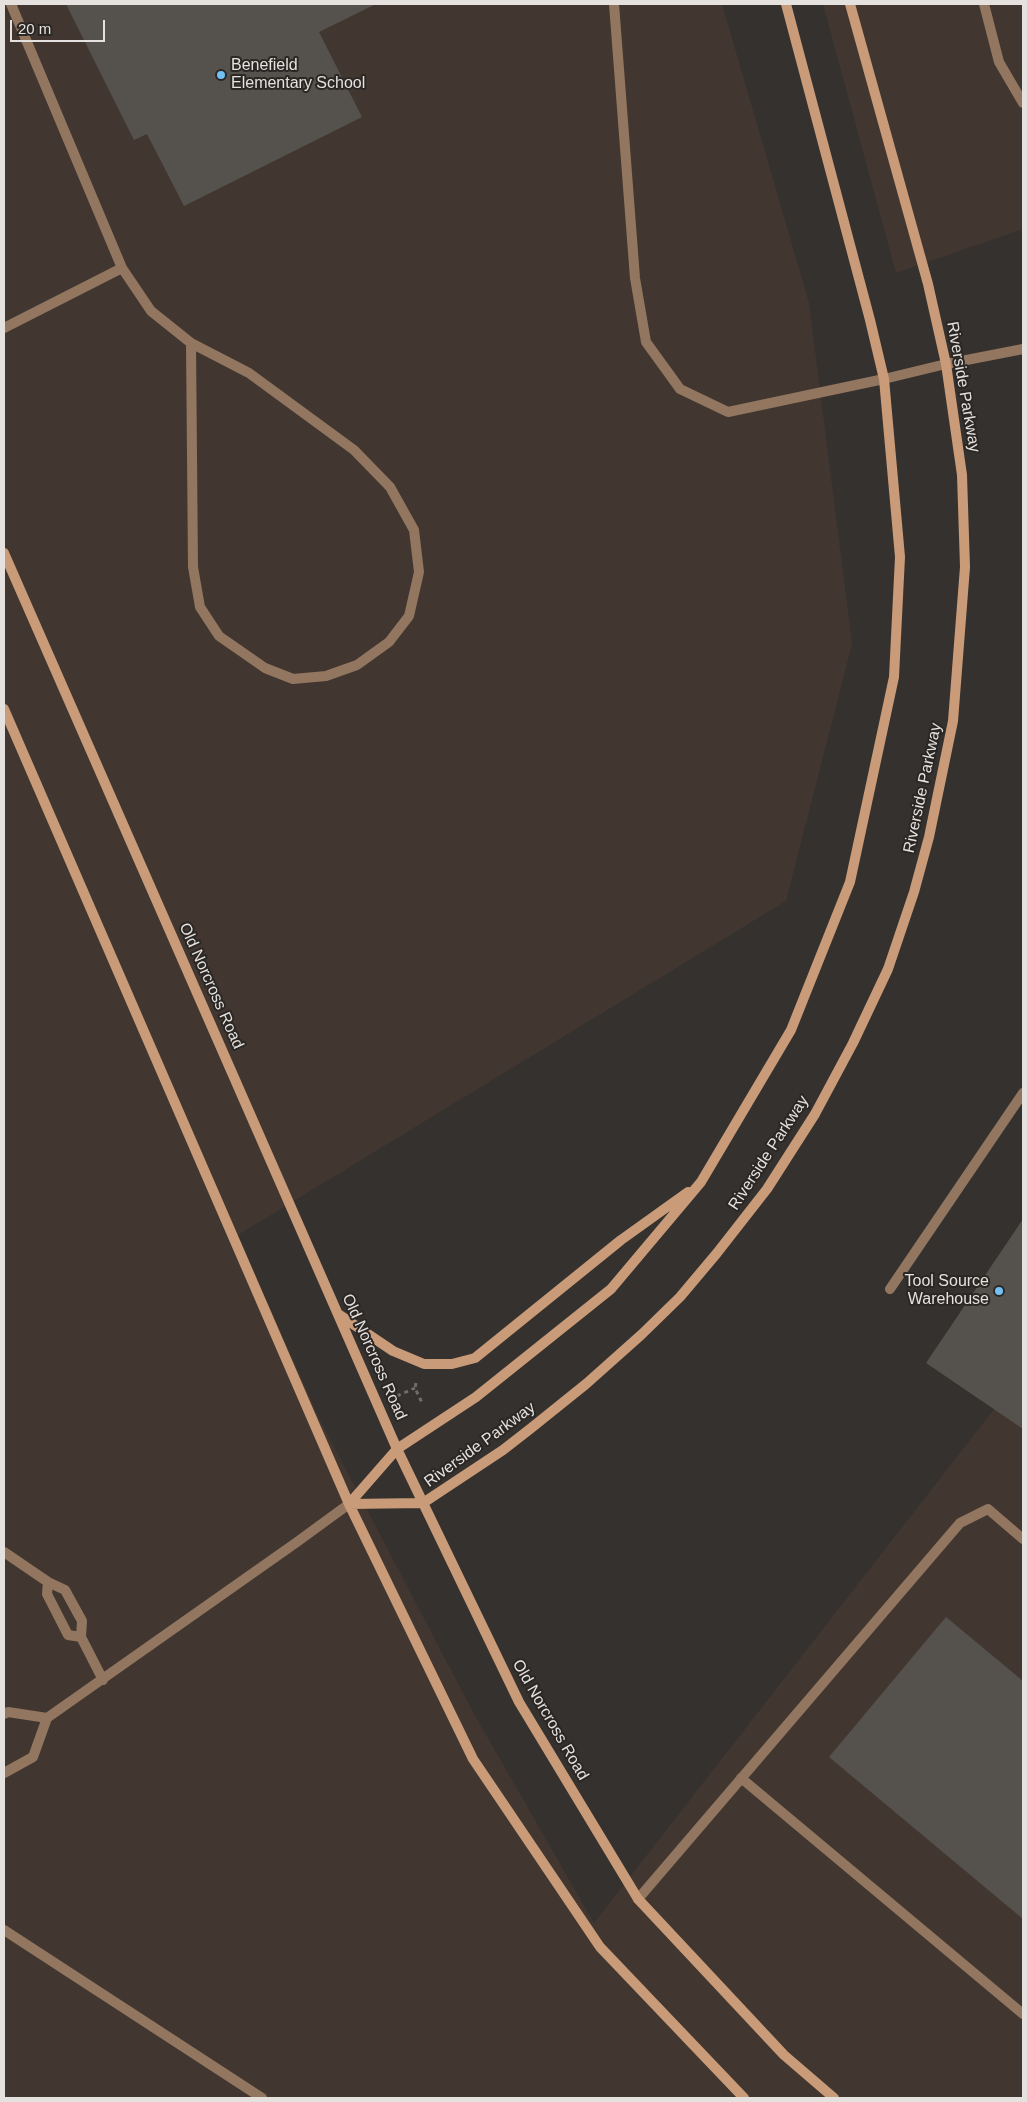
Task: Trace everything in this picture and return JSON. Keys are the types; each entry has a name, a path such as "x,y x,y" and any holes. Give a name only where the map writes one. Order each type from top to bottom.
{"main road":[{"path":"348,1504 398,1449 476,1397 611,1289 701,1182 791,1030 850,882 894,676 900,557 884,380 870,320 786,4"},
{"name":"Riverside Parkway","path":"348,1504 423,1504 503,1450 558,1406 641,1335 680,1296 717,1253 767,1189 815,1114 854,1043 888,969 914,892 929,837 953,721 965,567 962,475 946,364 928,284 850,4"},
{"name":"Old Norcross Road","path":"4,554 398,1449 519,1702 638,1898 784,2055 834,2098"},
{"path":"4,709 348,1504 473,1759 600,1947 744,2098"},
{"path":"338,1314 393,1351 424,1364 452,1364 475,1358 621,1240 701,1182"}],"street":[{"path":"11,4 122,268 151,311 191,343 249,374 354,450 390,487 414,530 419,572 409,616 388,642 358,665 326,676 293,679 265,668 219,636 200,607 193,567 191,343"},
{"path":"614,4 635,278 646,342 680,389 728,412 1023,349"},
{"path":"984,4 998,62 1023,103"},
{"path":"4,328 122,268"},
{"path":"890,1288 1023,1093"},
{"path":"4,1773 33,1756 47,1718 348,1504"},
{"path":"638,1898 960,1523 988,1509 1023,1539"},
{"path":"4,1552 48,1582 65,1590 82,1622 81,1637 103,1680"},
{"path":"48,1582 47,1594 68,1635 81,1637"},
{"path":"4,1714 8,1712 47,1718"},
{"path":"741,1778 1023,2014"},
{"path":"4,1930 262,2098"}],"path":[{"path":"397,1396 415,1388 424,1407"}],"shaded area":[{"path":"4,4 722,4 809,303 852,644 786,901 238,1235 319,1418 473,1712 594,1923 1023,1372 1023,2098 4,2098"},
{"path":"823,4 1023,4 1023,229 896,273"}],"building":[{"name":"Benefield Elementary School","path":"66,4 376,4 319,32 362,117 184,206 147,134 134,140"},
{"name":"Tool Source Warehouse","path":"1023,1219 1023,1429 926,1363"},
{"path":"946,1617 1023,1681 1023,1919 829,1757"}],"place":[{"name":"Benefield Elementary School","path":"221,75"},
{"name":"Tool Source Warehouse","path":"999,1291"}]}
